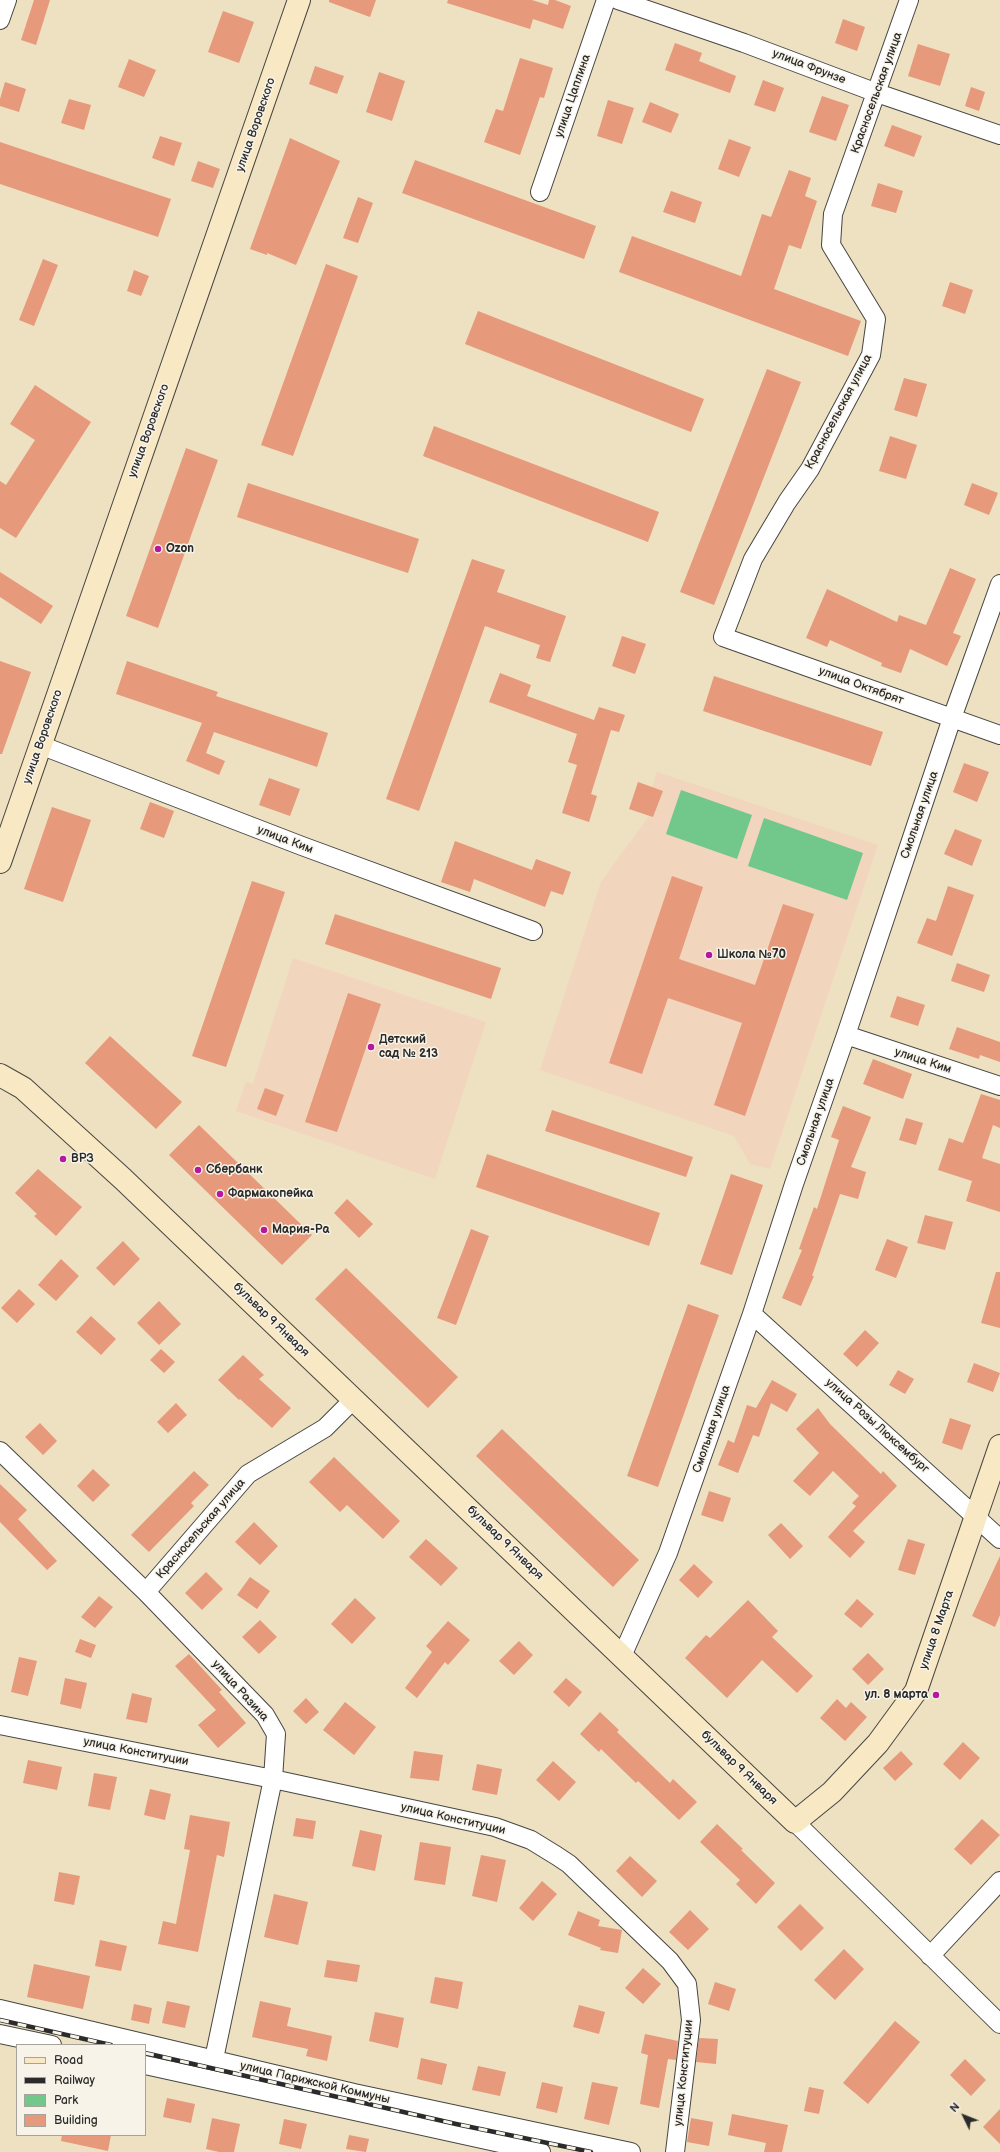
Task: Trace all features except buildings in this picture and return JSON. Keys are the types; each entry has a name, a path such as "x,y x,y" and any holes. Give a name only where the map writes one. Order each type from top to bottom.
{"main road":[{"name":"улица Воровского","path":"0,862 299,0"},
{"name":"бульвар 9 Января","path":"0,1075 23,1088 106,1164 354,1399 795,1822"},
{"name":"улица 8 Марта","path":"795,1822 832,1792 878,1743 916,1691 1000,1446"}],"street":[{"path":"0,20 6,0"},
{"name":"улица Цаплина","path":"540,192 606,0"},
{"name":"улица Фрунзе","path":"618,0 744,43 877,93 1000,135"},
{"name":"Красносельская улица","path":"723,637 753,559 787,502 810,469 871,356 876,319 832,246 832,214 877,93 909,0"},
{"name":"Смольная улица","path":"622,1656 668,1553 752,1314 794,1184 846,1035 952,718 1000,584"},
{"name":"улица Октябрят","path":"723,637 1000,735"},
{"name":"улица Ким","path":"40,744 302,846 533,931"},
{"name":"улица Ким","path":"846,1035 1000,1086"},
{"name":"улица Розы Люксембург","path":"752,1314 977,1515 1000,1539"},
{"name":"Красносельская улица","path":"146,1592 248,1474 325,1428 354,1399"},
{"name":"улица Разина","path":"0,1451 146,1592 265,1715 276,1734 273,1779 214,2058"},
{"name":"улица Конституции","path":"0,1725 273,1779 495,1827 531,1840 569,1864 670,1961 687,1984 691,2020 674,2152"},
{"name":"бульвар 9 Января","path":"795,1822 1000,2024"},
{"path":"930,1956 1000,1881"},
{"name":"улица Парижской Коммуны","path":"0,2009 214,2058 354,2093 631,2152"},
{"path":"0,2034 47,2044"},
{"name":"улица Парижской Коммуны","path":"146,2065 541,2152"}],"shaded area":[{"name":"Школа №70","path":"657,772 878,845 770,1169 750,1164 734,1136 540,1070 601,882 649,816 629,809 638,782 652,787"},
{"name":"Детский сад № 213","path":"293,958 486,1022 435,1179 236,1111 246,1082 253,1084"}],"green space":[{"path":"681,790 752,815 737,859 666,834"},
{"path":"764,818 863,853 847,900 748,866"}],"railway":[{"path":"0,2020 107,2044"},
{"path":"146,2053 456,2124 591,2152"}],"place":[{"name":"Ozon","path":"158,549"},
{"name":"Школа №70","path":"709,955"},
{"name":"Детский сад № 213","path":"371,1047"},
{"name":"ВРЗ","path":"63,1159"},
{"name":"Сбербанк","path":"198,1170"},
{"name":"Фармакопейка","path":"220,1194"},
{"name":"Мария-Ра","path":"264,1230"},
{"name":"ул. 8 марта","path":"936,1695"}]}
